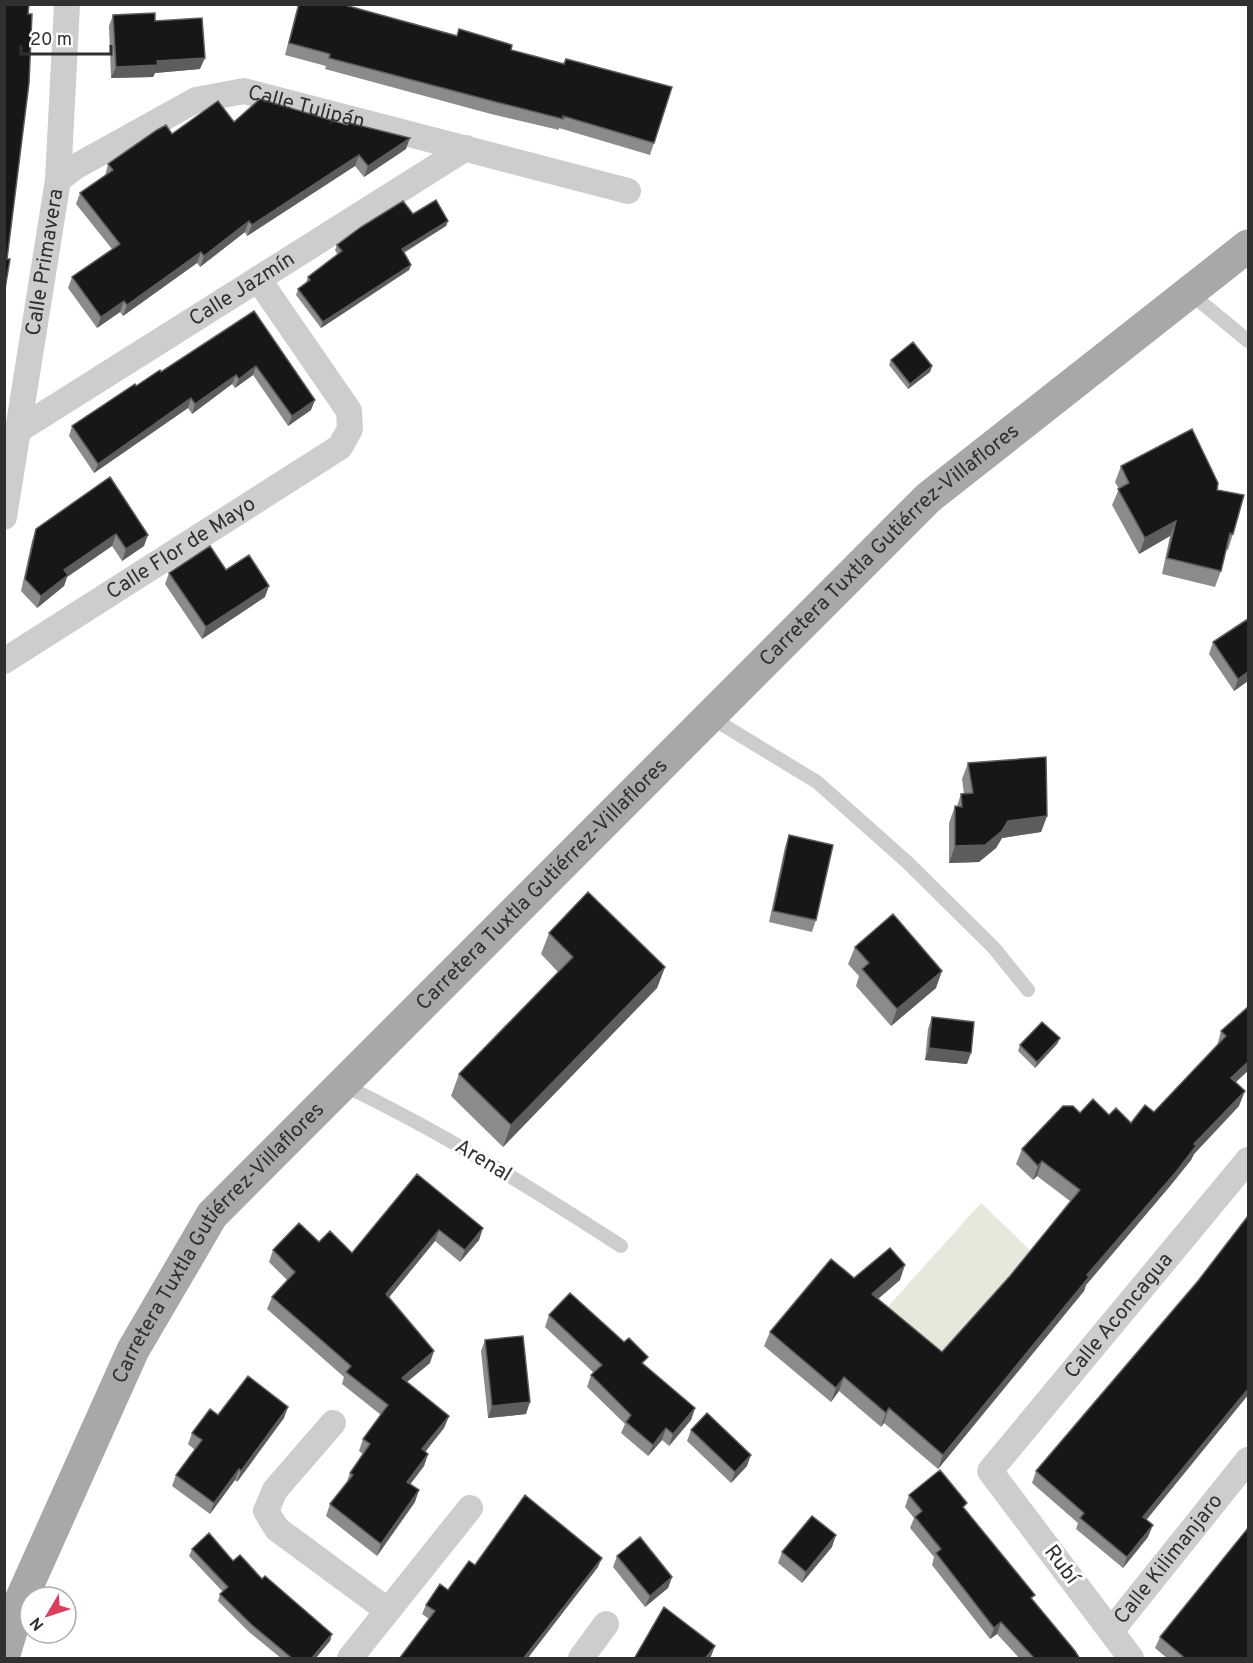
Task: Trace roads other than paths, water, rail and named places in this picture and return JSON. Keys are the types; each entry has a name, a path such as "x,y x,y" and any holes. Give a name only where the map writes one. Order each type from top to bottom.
{"main road":[{"name":"Carretera Tuxtla Gutiérrez-Villaflores","path":"4,1654 20,1602 133,1350 212,1215 928,498 1248,246"}],"street":[{"name":"Calle Primavera","path":"4,517 58,180 67,4"},
{"name":"Calle Tulipán","path":"58,180 75,167 196,100 244,91 628,191"},
{"name":"Calle Jazmín","path":"17,431 466,148"},
{"name":"Calle Flor de Mayo","path":"4,661 340,447 350,429 349,411 258,279"},
{"name":"Calle Aconcagua","path":"990,1471 1248,1160"},
{"path":"333,1422 275,1490 266,1511 277,1529 387,1610"},
{"name":"Calle Kilimanjaro","path":"1111,1631 1248,1461"},
{"name":"Rubí","path":"990,1471 1131,1659"},
{"path":"350,1659 470,1508"},
{"path":"581,1659 606,1624"}],"lane":[{"path":"1190,292 1248,341"},
{"path":"710,717 817,782 931,886 994,948 1028,990"},
{"name":"Arenal","path":"341,1084 399,1112 550,1199 621,1246"}]}
